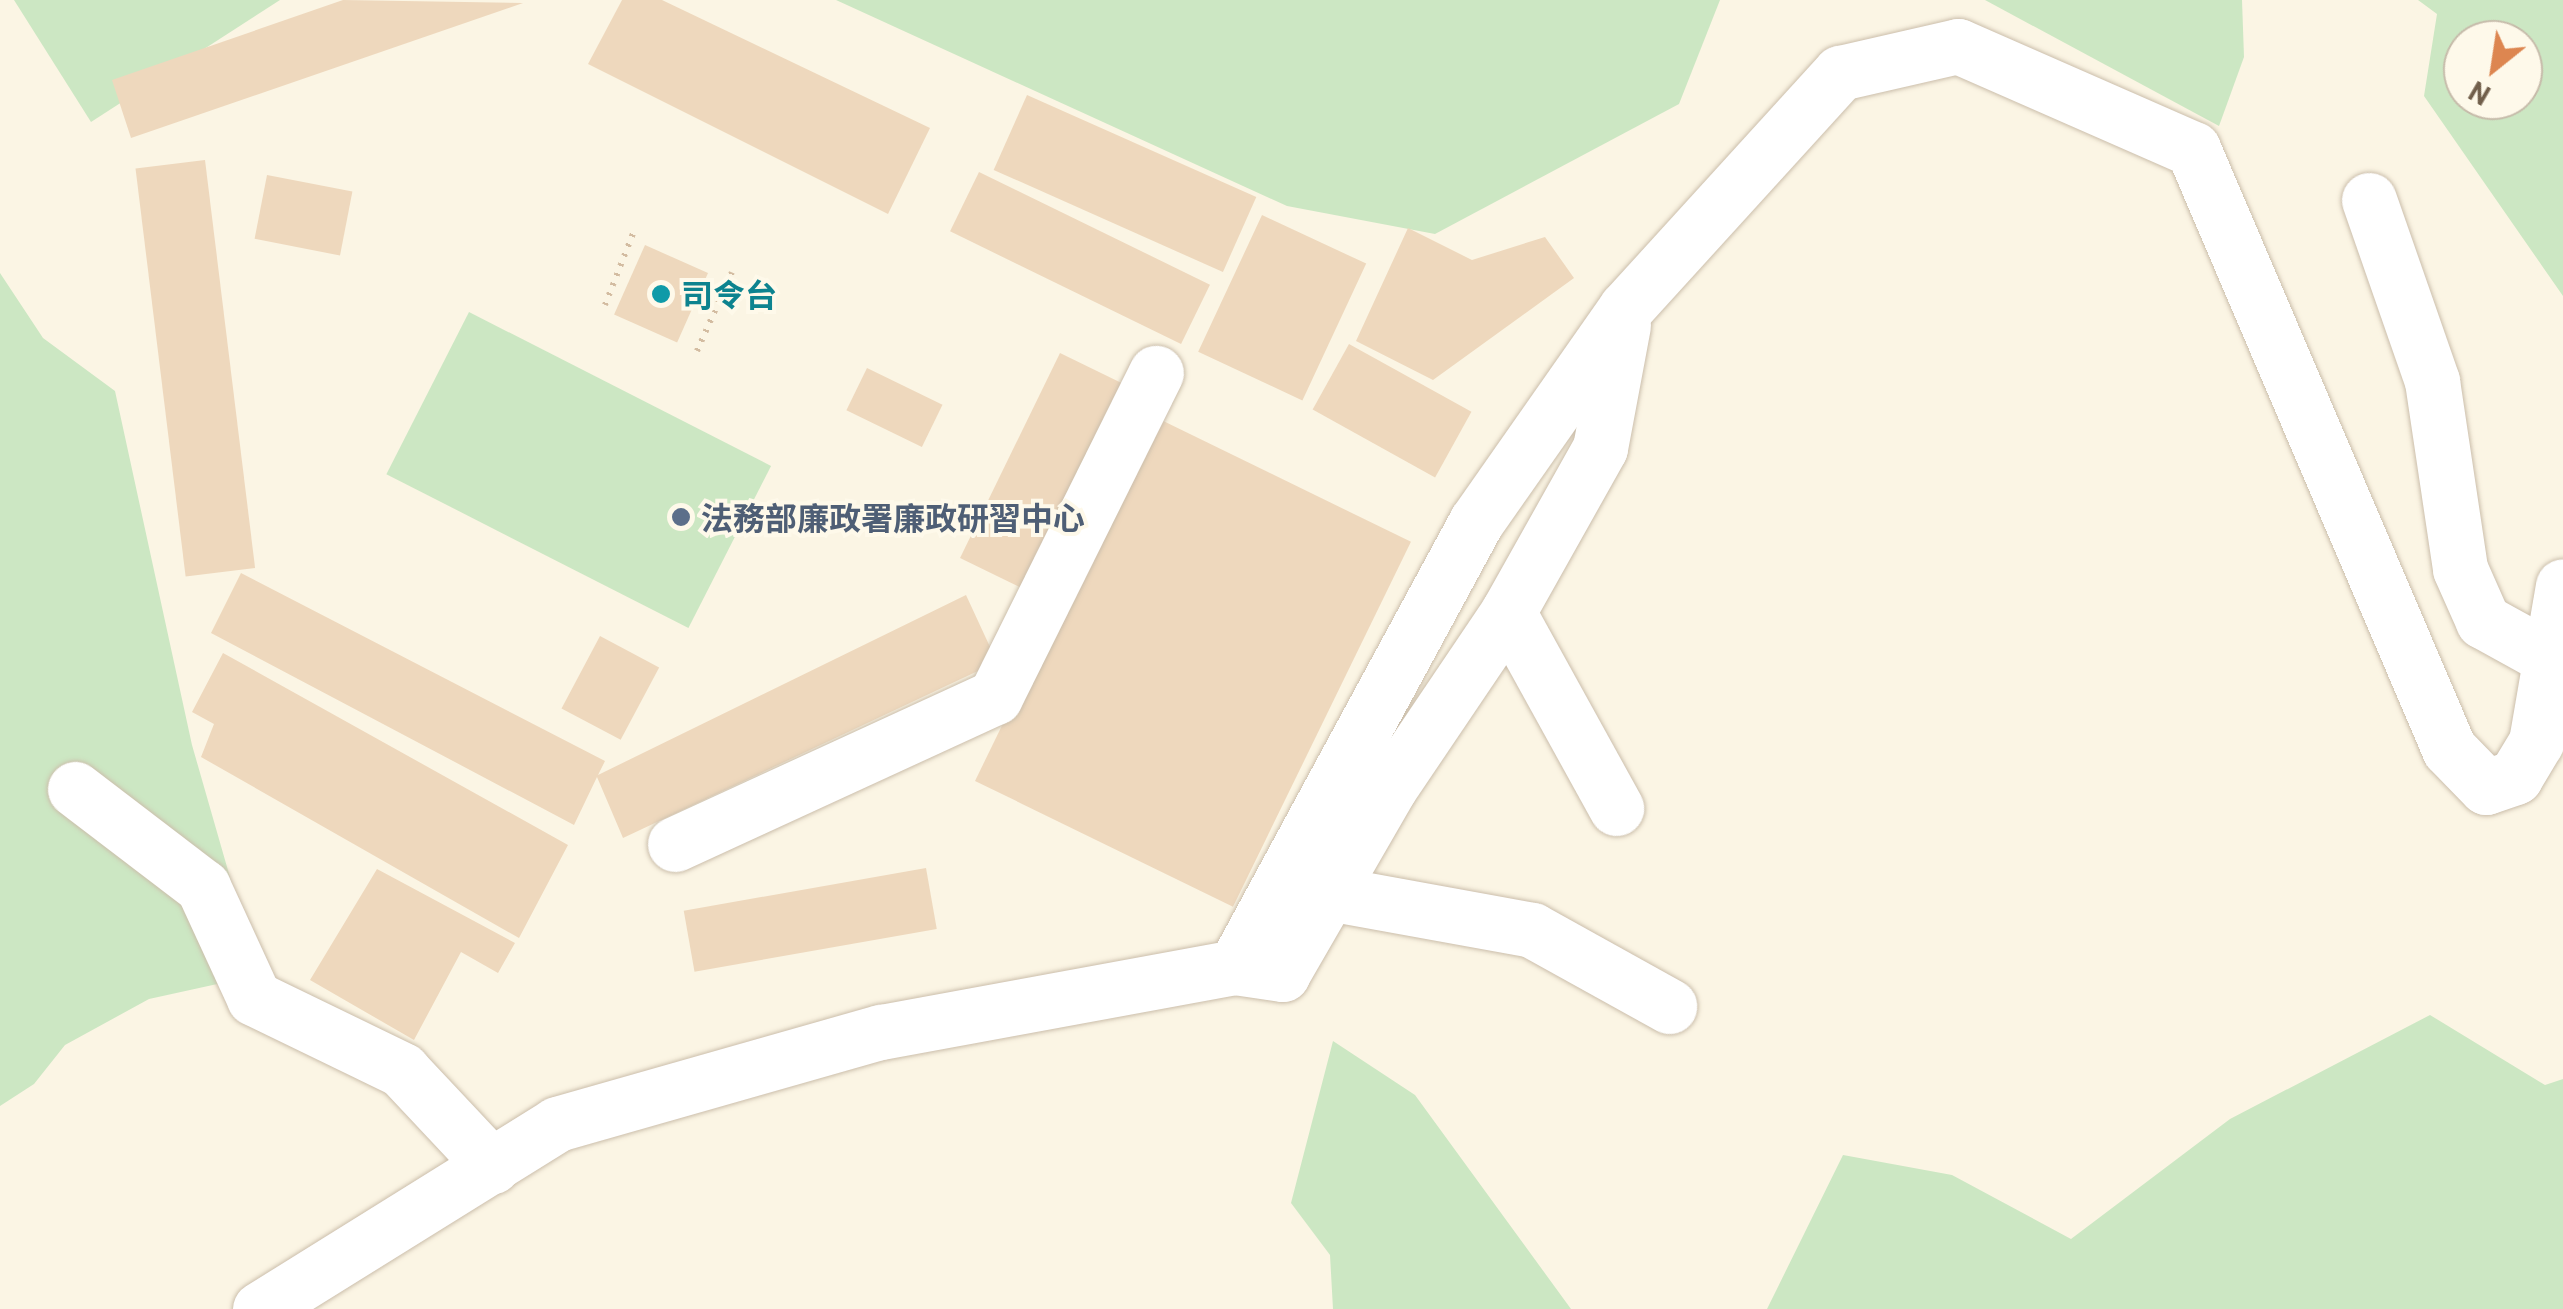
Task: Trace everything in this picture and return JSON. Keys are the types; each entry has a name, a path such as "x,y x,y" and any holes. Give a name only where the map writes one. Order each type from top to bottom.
{"street":[{"path":"1236,967 1476,522 1626,308 1840,73 1958,46 2193,150 2464,774 2486,787 2516,777 2536,742 2563,586"},
{"path":"2369,200 2432,380 2460,569 2484,620 2550,658"},
{"path":"260,1309 557,1124 704,1077 881,1032 1236,967 1282,974 1329,893 1508,612 1600,448 1626,308"},
{"path":"674,844 994,697 1156,373"},
{"path":"1508,612 1616,808"},
{"path":"76,789 203,887 254,998 402,1070 492,1166"},
{"path":"1329,893 1532,930 1670,1006"}],"path":[{"path":"605,305 634,230"},
{"path":"697,352 732,272"}],"green space":[{"path":"14,0 280,0 91,122"},
{"path":"836,0 1720,0 1679,104 1435,234 1287,206"},
{"path":"1985,0 2242,0 2244,57 2219,126"},
{"path":"2418,0 2563,0 2563,296 2424,96 2437,14"},
{"path":"0,273 43,338 115,391 192,745 258,975 149,999 65,1045 34,1084 0,1106"},
{"path":"469,312 771,466 688,628 386,474"},
{"path":"2430,1015 2545,1085 2563,1079 2563,1309 1767,1309 1843,1155 1952,1175 2071,1239 2230,1119"},
{"path":"1333,1041 1415,1095 1571,1309 1333,1309 1330,1255 1291,1203"}],"building":[{"path":"343,0 523,3 131,138 112,80"},
{"path":"622,0 662,0 930,128 888,214 588,64"},
{"path":"1027,95 1256,197 1223,272 994,170"},
{"path":"205,160 255,568 186,576 136,169"},
{"path":"979,172 1210,285 1181,344 950,231"},
{"path":"267,175 352,192 340,255 255,239"},
{"path":"1262,215 1366,264 1302,400 1198,352"},
{"path":"1408,228 1472,260 1545,237 1574,278 1433,380 1356,341"},
{"name":"司令台","path":"645,245 708,273 677,342 614,314"},
{"path":"1349,344 1471,412 1435,477 1313,410"},
{"path":"1060,353 1129,387 1029,592 960,558"},
{"path":"867,368 942,405 922,447 846,410"},
{"path":"1153,416 1411,542 1233,907 975,781"},
{"path":"241,573 605,761 598,775 966,595 997,662 623,838 597,777 574,825 211,633"},
{"path":"600,636 659,667 621,740 562,708"},
{"path":"223,653 568,845 519,938 201,757 214,724 192,712"},
{"path":"926,868 937,929 695,972 684,911"},
{"path":"377,869 515,943 498,973 461,952 414,1040 310,980"}],"place":[{"name":"司令台","path":"661,294"},
{"name":"法務部廉政署廉政研習中心","path":"681,517"}]}
